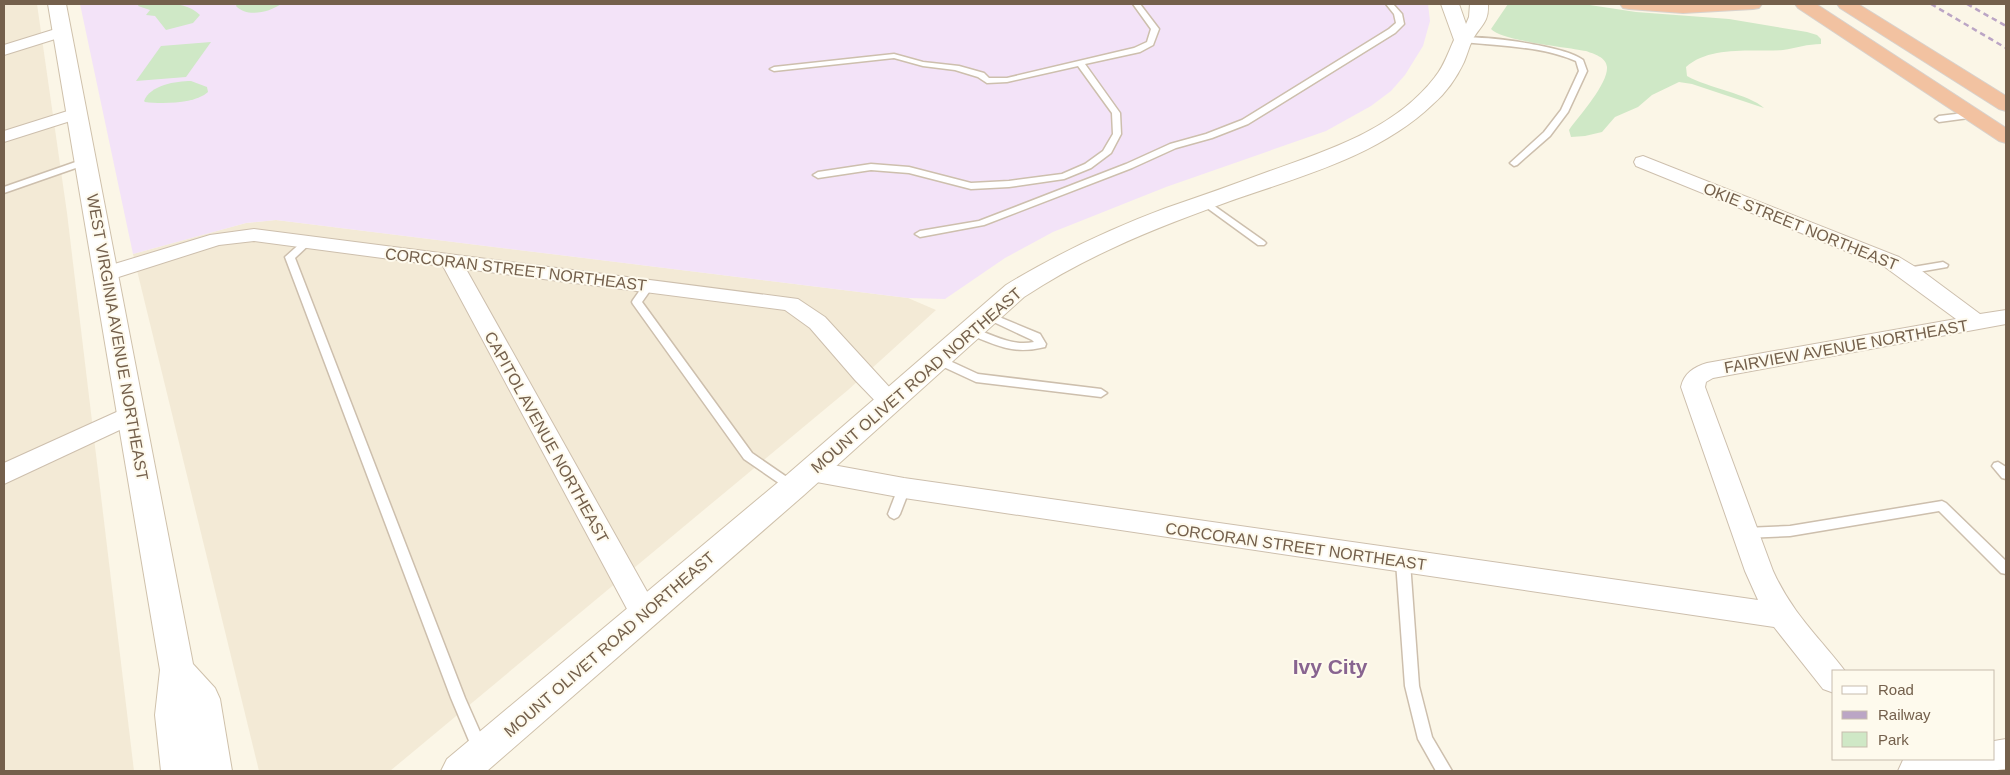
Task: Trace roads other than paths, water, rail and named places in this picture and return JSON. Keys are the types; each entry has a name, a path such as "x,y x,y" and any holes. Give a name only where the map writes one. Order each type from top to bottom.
{"highway":[{"path":"1629,4 1683,8 1753,4"},
{"path":"1804,4 2006,137"},
{"path":"1846,4 2006,105"}],"main road":[{"name":"WEST VIRGINIA AVENUE NORTHEAST","path":"57,4 87,161 177,670 174,715 180,771"},
{"path":"1450,4 1463,40"},
{"name":"MOUNT OLIVET ROAD NORTHEAST","path":"476,765 644,613 802,479 1021,287 1064,261 1138,227 1334,156 1386,130 1413,111 1435,91 1450,70 1463,40 1476,26 1479,4"},
{"path":"177,670 202,699 213,771"}],"street":[{"path":"4,50 62,32"},
{"path":"4,138 77,113"},
{"name":"OKIE STREET NORTHEAST","path":"1643,162 1884,259 1908,271 1975,322"},
{"name":"CORCORAN STREET NORTHEAST","path":"106,274 227,237 254,235 790,304 815,321 891,402"},
{"name":"CAPITOL AVENUE NORTHEAST","path":"451,261 644,613"},
{"name":"FAIRVIEW AVENUE NORTHEAST","path":"1745,533 1693,386 1697,376 1707,371 2006,317"},
{"path":"4,474 132,414"},
{"name":"CORCORAN STREET NORTHEAST","path":"802,479 904,488 1782,616"},
{"path":"1745,533 1759,571 1782,616 1832,678"},
{"path":"1900,760 1909,771"},
{"path":"1914,771 1976,760"}],"lane":[{"path":"774,69 894,56 923,64 956,68 980,75 987,81 1008,80 1136,50 1150,43 1155,29 1136,4"},
{"path":"920,234 981,223 1130,166 1173,146 1209,136 1245,122 1392,31 1400,24 1398,14 1389,4"},
{"path":"1463,40 1524,44 1569,55 1579,60 1583,71 1566,110 1547,134 1514,162"},
{"path":"818,175 871,167 909,170 971,186 1009,184 1064,176 1088,166 1107,153 1117,134 1116,113 1080,63"},
{"path":"1939,119 1973,115"},
{"path":"4,190 87,161"},
{"path":"1206,202 1261,244"},
{"path":"307,242 290,257 458,698 476,765"},
{"path":"1908,271 1943,265"},
{"path":"649,285 637,302 748,456 772,474 802,479"},
{"path":"970,331 1004,344 1023,348 1041,344 1036,337 987,315"},
{"path":"939,360 976,378 1101,393"},
{"path":"894,514 904,488"},
{"path":"1745,533 1790,531 1942,506 2006,569"},
{"path":"1403,562 1412,686 1425,739 1444,771"}],"railway":[{"path":"1931,4 2006,48"},
{"path":"1967,4 2006,26"}],"district":[{"name":"Ivy City","path":"1330,667"}]}
